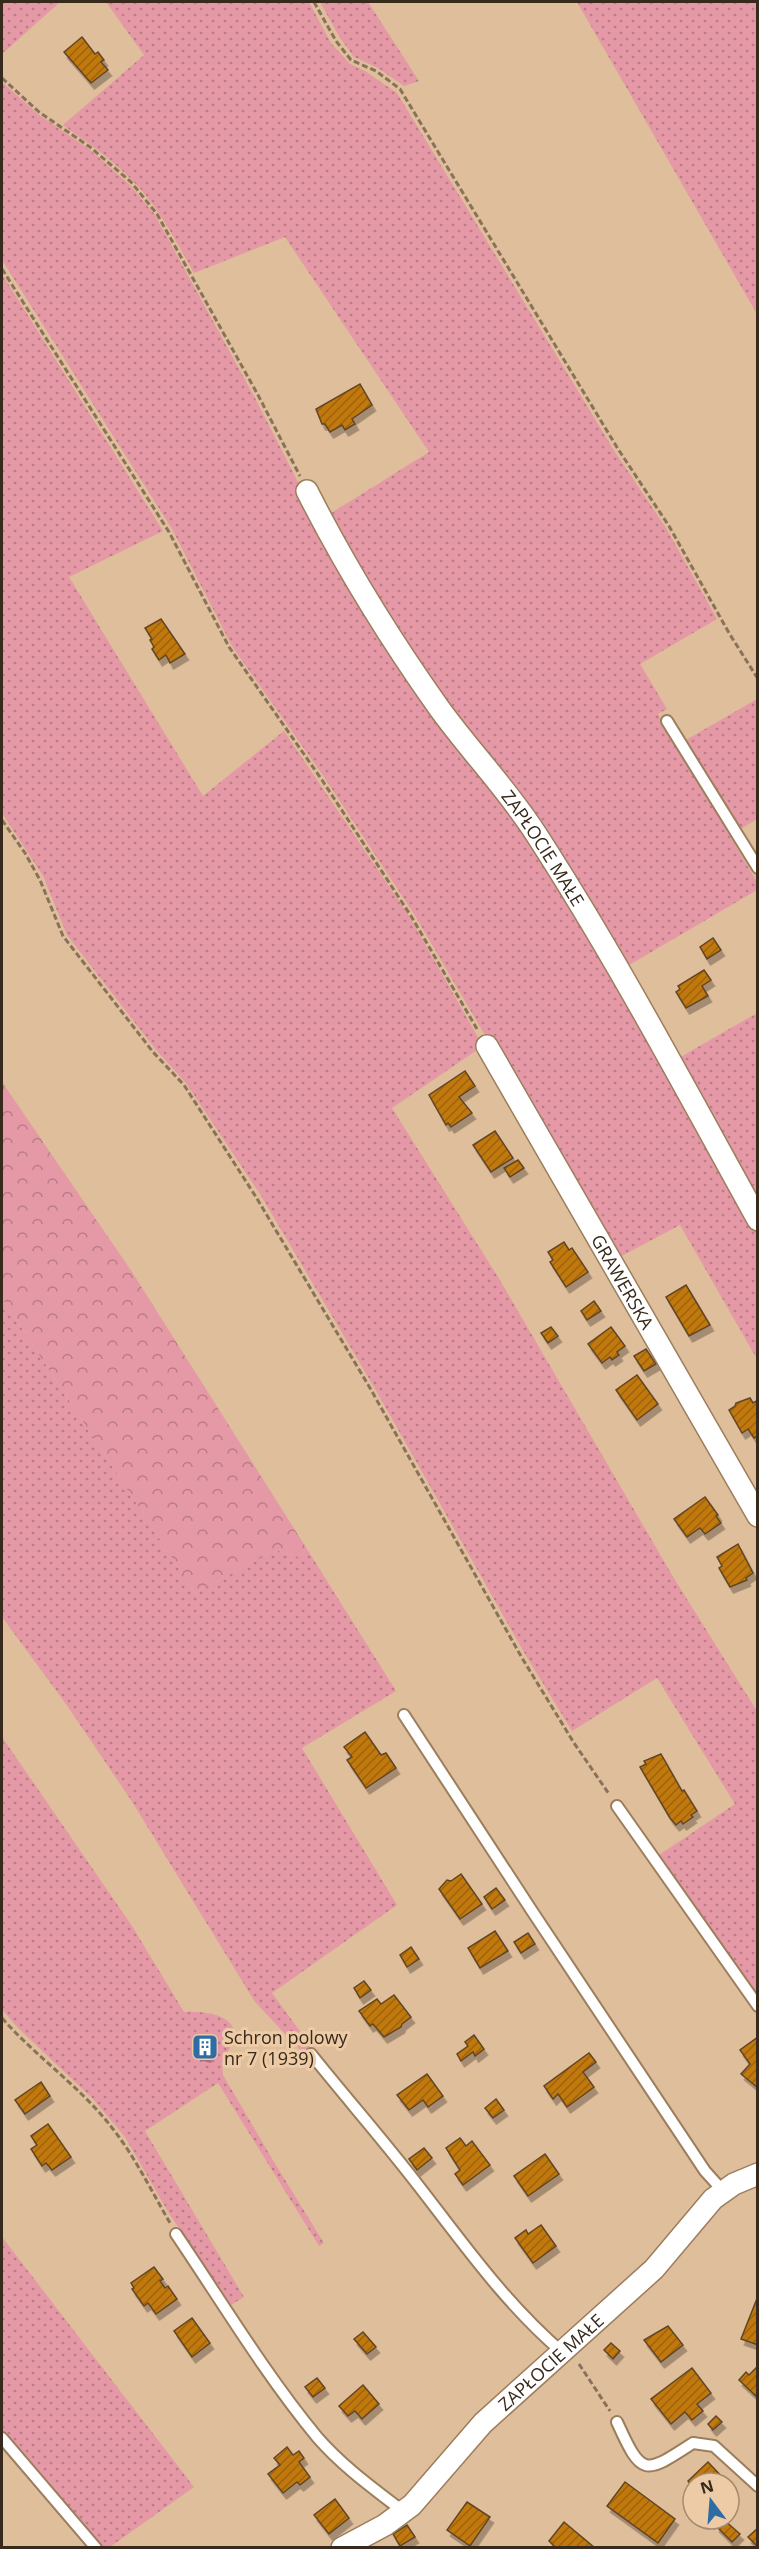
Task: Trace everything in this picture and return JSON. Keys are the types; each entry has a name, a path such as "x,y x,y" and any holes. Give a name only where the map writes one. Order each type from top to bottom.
{"street":[{"name":"ZAPŁOCIE MAŁE","path":"308,491 325,525 379,616 440,708 535,831 621,971 758,1220"},
{"name":"GRAWERSKA","path":"488,1046 758,1516"},
{"name":"ZAPŁOCIE MAŁE","path":"342,2547 404,2512 421,2496 483,2423 654,2269 723,2191 758,2174"}],"lane":[{"path":"667,721 758,868"},
{"path":"405,1715 705,2171 723,2191"},
{"path":"617,1806 758,2006"},
{"path":"310,2054 420,2187 473,2258 540,2334 565,2350"},
{"path":"176,2234 259,2358 318,2438 360,2478 404,2512"},
{"path":"617,2422 633,2457 647,2466 660,2464 693,2443 714,2446 758,2486"},
{"path":"2,2438 96,2547"}],"path":[{"path":"314,2 336,41 351,60 376,71 400,89 618,449 669,526 729,633 758,679"},
{"path":"2,78 39,112 90,147 131,182 157,214 258,395 308,491"},
{"path":"2,268 169,532 229,647 322,780 404,906 488,1046"},
{"path":"2,820 40,880 63,936 153,1052 184,1085 256,1197 370,1388 522,1658 574,1743 617,1806"},
{"path":"2,2018 88,2101 113,2129 176,2234"},
{"path":"565,2350 617,2422"}],"green space":[{"path":"2,2 60,2 2,54"},
{"path":"106,2 309,2 331,43 350,64 365,71 397,93 615,452 666,528 717,619 640,664 667,709 658,714 757,882 757,890 624,968 444,706 325,517 429,452 285,237 194,273 166,224 141,190 124,172 63,125 144,55"},
{"path":"320,2 368,2 419,81 404,86 378,68 354,57 340,38"},
{"path":"577,2 757,2 757,314"},
{"path":"2,82 38,114 89,149 130,185 155,215 255,398 321,527 531,833 757,1229 757,1359 680,1225 616,1259 414,914 324,777 232,646 172,529 2,260"},
{"path":"2,274 163,531 69,577 203,796 284,731 409,916 483,1046 392,1108 498,1277 675,1580 757,1711 757,1999 659,1855 735,1804 657,1678 572,1731 525,1654 374,1387 260,1194 186,1083 156,1050 67,935 43,876 2,813"},
{"path":"757,699 757,819 739,830 686,740"},
{"path":"757,1013 757,1211 677,1059"},
{"path":"2,1082 132,1272 307,1549 299,1557 275,1550 195,1593 2,1298"},
{"path":"2,1298 195,1593 275,1550 299,1557 307,1549 396,1691 302,1748 397,1905 272,1993 313,2049 305,2055 255,2002 131,1800 66,1704 2,1617"},
{"path":"2,1737 132,1926 184,2012 215,2015 229,2022 233,2028 233,2041 223,2062 223,2075 324,2243 319,2246 218,2083 145,2131 244,2297 231,2305 170,2215 125,2137 93,2099 17,2027 2,2009"},
{"path":"2,2237 194,2487 110,2547 102,2547 93,2540 2,2430"}],"building":[{"path":"82,37 95,54 98,52 104,60 101,62 108,70 91,83 64,52"},
{"path":"360,384 372,405 352,419 355,424 345,430 342,425 330,432 325,424 322,424 316,409"},
{"path":"161,619 185,654 170,663 166,655 159,660 152,649 154,647 150,640 152,639 145,628"},
{"path":"713,938 721,950 707,959 700,947"},
{"path":"704,970 711,980 702,986 708,996 686,1008 676,992 680,989 678,986"},
{"path":"465,1071 475,1086 459,1097 472,1113 451,1127 448,1123 446,1125 429,1095"},
{"path":"495,1131 513,1158 491,1172 473,1145"},
{"path":"518,1160 524,1168 510,1177 504,1168"},
{"path":"564,1242 569,1250 572,1248 588,1272 566,1287 550,1262 553,1260 548,1252"},
{"path":"686,1285 710,1325 689,1336 666,1297"},
{"path":"594,1301 601,1311 587,1320 581,1311"},
{"path":"551,1327 558,1336 548,1343 541,1333"},
{"path":"611,1327 625,1346 617,1352 619,1355 612,1360 610,1357 602,1363 588,1344"},
{"path":"646,1349 656,1364 644,1371 634,1356"},
{"path":"637,1375 658,1404 637,1420 616,1390"},
{"path":"750,1398 753,1403 758,1400 758,1436 754,1438 748,1429 742,1433 729,1410 736,1403"},
{"path":"705,1497 721,1523 705,1534 700,1528 687,1537 674,1519"},
{"path":"738,1544 753,1573 746,1578 747,1580 730,1587 719,1568 722,1566 717,1557"},
{"path":"365,1732 381,1755 386,1753 396,1768 366,1788 347,1760 352,1757 344,1747"},
{"path":"661,1754 682,1791 684,1790 697,1811 683,1824 681,1821 676,1825 670,1818 640,1767 646,1764 644,1761"},
{"path":"461,1874 482,1904 460,1919 439,1889 447,1880 451,1881"},
{"path":"496,1888 505,1900 492,1909 484,1897"},
{"path":"495,1931 508,1951 480,1968 468,1948"},
{"path":"528,1933 535,1944 521,1953 514,1942"},
{"path":"411,1947 419,1959 407,1967 400,1955"},
{"path":"364,1981 371,1990 360,1998 354,1988"},
{"path":"394,1995 411,2017 401,2027 384,2037 373,2024 370,2026 359,2011 377,1999 381,2004"},
{"path":"474,2035 484,2049 475,2056 473,2052 461,2061 457,2054 468,2046 465,2042"},
{"path":"758,2037 758,2088 741,2074 750,2064 740,2050"},
{"name":"Schron polowy nr 7 (1939)","path":"207,2038 209,2044 212,2044 212,2050 209,2050 207,2056 198,2054 198,2041"},
{"path":"589,2053 596,2062 583,2072 594,2087 567,2107 558,2094 553,2099 544,2086"},
{"path":"427,2074 443,2096 428,2107 423,2100 409,2110 397,2095"},
{"path":"41,2082 50,2096 25,2114 15,2100"},
{"path":"496,2099 504,2110 493,2118 485,2108"},
{"path":"48,2124 71,2157 52,2170 46,2163 42,2166 31,2149 37,2145 31,2136"},
{"path":"460,2138 466,2146 472,2141 490,2165 463,2185 455,2174 460,2170 446,2148"},
{"path":"424,2148 432,2158 417,2170 409,2159"},
{"path":"545,2154 559,2174 528,2196 514,2176"},
{"path":"541,2225 556,2246 533,2263 515,2238 526,2230 528,2234"},
{"path":"154,2267 163,2279 160,2281 165,2288 168,2286 177,2299 156,2314 148,2303 144,2306 132,2289 134,2288 131,2283"},
{"path":"758,2296 758,2345 741,2339"},
{"path":"192,2318 210,2343 192,2357 174,2331"},
{"path":"668,2326 683,2345 661,2362 644,2340"},
{"path":"363,2332 376,2347 367,2354 354,2339"},
{"path":"611,2343 620,2351 613,2359 604,2350"},
{"path":"692,2368 711,2393 697,2404 703,2411 692,2420 685,2412 671,2424 651,2399"},
{"path":"756,2368 758,2369 758,2398 739,2380 746,2372 749,2375"},
{"path":"317,2378 325,2388 313,2397 305,2387"},
{"path":"363,2385 379,2404 362,2419 355,2411 348,2416 339,2406"},
{"path":"716,2416 722,2422 713,2430 708,2424"},
{"path":"287,2447 293,2455 299,2451 304,2458 299,2462 310,2477 300,2485 297,2482 283,2493 268,2474 280,2465 274,2458"},
{"path":"708,2462 716,2471 699,2471"},
{"path":"625,2482 675,2519 658,2543 607,2506"},
{"path":"335,2499 349,2518 329,2534 314,2515"},
{"path":"467,2502 490,2517 470,2546 447,2530"},
{"path":"564,2522 595,2548 556,2548 549,2541"},
{"path":"407,2525 415,2537 400,2546 393,2534"},
{"path":"758,2528 758,2547 748,2537"},
{"path":"721,2531 737,2531 740,2534 732,2542"}],"place":[{"name":"Schron polowy nr 7 (1939)","path":"205,2047"}]}
